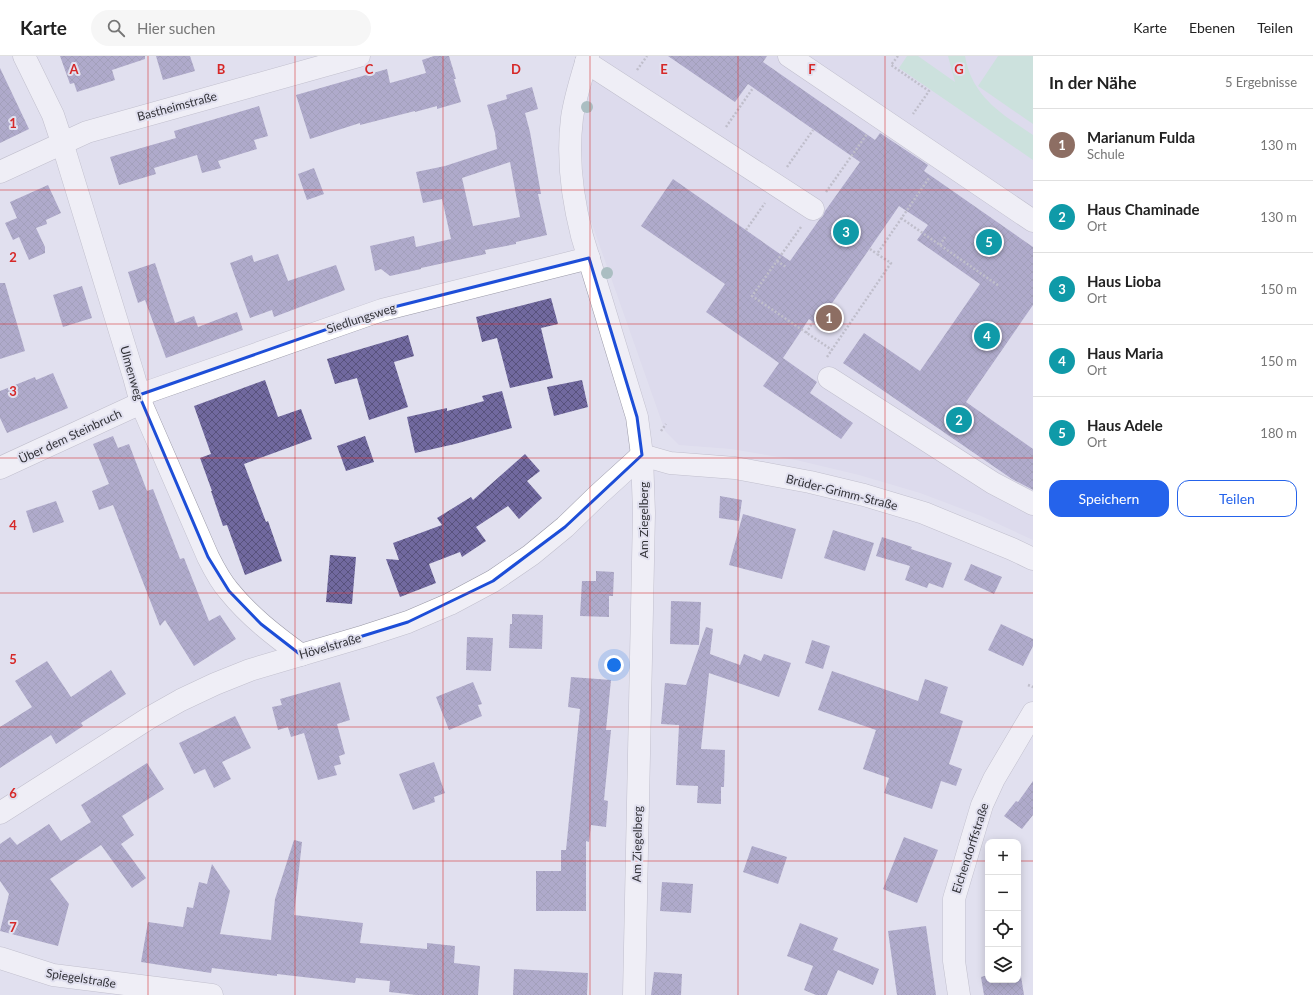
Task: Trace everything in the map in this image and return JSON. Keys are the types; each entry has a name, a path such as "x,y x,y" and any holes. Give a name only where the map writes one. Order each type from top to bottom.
{"street":[{"name":"Ulmenweg","path":"24,56 53,115 140,399 208,557 217,574 229,591 261,624 301,655"},
{"name":"Bastheimstraße","path":"0,172 62,142 87,132 359,56"},
{"path":"789,56 1033,221"},
{"path":"587,59 813,209"},
{"name":"Am Ziegelberg","path":"587,59 572,117 570,172 576,211 637,417 642,455 644,513 634,995"},
{"name":"Siedlungsweg","path":"140,399 382,310 589,258"},
{"path":"829,378 993,483 1033,504"},
{"name":"Über dem Steinbruch","path":"0,468 140,399"},
{"name":"Brüder-Grimm-Straße","path":"642,455 670,463 743,470 810,482 864,496 924,513 1033,559"},
{"name":"Hövelstraße","path":"0,813 149,718 181,700 215,684 250,670 408,622 450,604 493,581 531,555 565,527 642,455"},
{"name":"Eichendorffstraße","path":"959,995 954,961 954,899 982,805 994,779 1033,713"},
{"name":"Spiegelstraße","path":"0,958 53,975 212,995"}],"path":[{"path":"898,56 891,65 929,91 910,118"},
{"path":"714,144 753,88"},
{"path":"832,350 752,296 880,117"},
{"path":"746,230 813,130"},
{"path":"877,254 924,184"},
{"path":"901,218 999,286"},
{"path":"940,245 946,237"},
{"path":"829,378 818,371 891,263 870,249"},
{"path":"777,260 786,267"},
{"path":"806,333 813,322"},
{"path":"1028,685 1033,687"}],"highlighted area":[{"path":"589,258 637,417 642,455 565,527 493,581 408,622 301,655 261,624 229,591 208,557 139,395 382,310"}],"shaded area":[{"path":"598,56 1033,56 1033,540 981,516 920,493 859,475 796,460 731,449 679,445 665,431 585,204 580,121"}],"green space":[{"path":"907,56 918,56 955,82 948,56 965,56 974,83 981,93 1000,112 1033,135 1033,160 899,68"},
{"path":"998,56 1033,56 1033,124 978,86"}],"building":[{"path":"60,56 145,56 145,59 112,70 115,80 77,92 74,83 70,84"},
{"path":"156,56 190,56 195,71 163,80"},
{"path":"434,56 449,56 461,102 437,109 437,106 360,125 360,123 310,139 296,95 387,69 390,83 426,73 422,60"},
{"path":"668,56 767,56 763,62 875,140 880,133 928,165 924,171 1033,247 1033,305 966,402 1033,449 1033,490 1012,479 843,363 864,333 920,371 980,284 917,240 928,225 899,206 817,325 809,319 783,358 817,382 810,393 853,423 841,439 763,386 779,363 706,312 725,284 641,226 673,179 790,261 860,162 748,84 735,102"},
{"path":"0,68 29,129 0,143"},
{"path":"532,87 538,109 525,113 530,132 541,194 538,194 547,235 516,242 516,244 485,250 486,254 390,276 381,269 375,271 370,246 414,236 416,247 451,239 442,199 423,203 416,172 445,166 497,149 495,133 487,105 507,99 506,95","holes":["510,162 520,217 473,226 462,178"]},
{"path":"259,106 268,136 254,140 257,149 218,161 221,168 202,173 197,155 154,168 156,174 119,185 110,157 176,138 174,131"},
{"path":"314,168 324,194 307,200 298,174"},
{"path":"48,185 61,213 46,220 47,224 36,228 45,247 45,253 29,260 19,237 13,240 5,223 17,218 10,202"},
{"path":"278,254 288,281 336,265 345,290 274,317 272,310 250,318 230,263 252,255 254,262"},
{"path":"155,263 175,323 194,316 198,327 237,312 243,330 166,358 145,300 138,303 128,272"},
{"path":"0,283 5,283 25,351 0,359"},
{"path":"82,286 92,318 63,327 53,295"},
{"path":"551,298 558,324 541,328 553,378 510,388 497,338 482,342 476,317"},
{"path":"408,335 414,356 394,362 408,407 369,420 357,378 335,384 327,359"},
{"path":"53,373 68,408 7,433 0,418 0,391 35,377 36,380"},
{"path":"265,380 278,417 301,409 312,439 244,464 266,522 268,521 282,561 245,575 227,525 223,526 200,458 211,454 194,406"},
{"path":"582,380 588,407 554,416 547,387"},
{"path":"502,391 512,428 455,444 415,453 407,417 447,408 447,411 484,401 482,396"},
{"path":"113,436 118,448 129,444 147,491 153,489 180,559 184,558 209,621 220,615 236,639 194,666 165,620 160,626 113,505 99,510 92,491 109,484 93,444"},
{"path":"365,436 374,462 346,471 337,446"},
{"path":"525,454 540,471 527,481 542,498 519,519 508,506 476,527 486,541 462,557 460,552 429,564 436,583 400,597 386,559 399,560 393,543 442,525 437,518 471,497 473,500"},
{"path":"720,496 742,500 739,521 719,518"},
{"path":"56,501 64,522 33,533 26,511"},
{"path":"743,514 796,529 782,579 729,565"},
{"path":"833,530 874,543 865,571 824,558"},
{"path":"882,537 952,563 943,588 929,583 927,588 905,580 910,566 876,556"},
{"path":"330,555 356,557 352,604 326,602"},
{"path":"971,564 1002,577 994,594 964,580"},
{"path":"596,571 614,572 613,596 609,596 609,617 580,616 582,581 596,581"},
{"path":"671,601 701,602 699,645 670,644"},
{"path":"512,614 543,615 542,649 509,648"},
{"path":"1001,624 1033,639 1033,646 1023,666 988,650"},
{"path":"706,627 713,629 710,654 740,665 744,654 761,661 764,654 791,663 779,697 709,673 701,749 725,750 724,787 721,787 721,804 697,803 698,786 676,785 679,725 661,724 665,683 686,685"},
{"path":"467,637 493,638 491,671 466,670"},
{"path":"812,640 830,646 823,669 805,663"},
{"path":"47,661 71,697 111,670 126,694 81,723 83,726 56,744 51,735 0,768 0,727 32,707 15,681"},
{"path":"832,671 918,701 925,679 948,687 940,713 963,721 949,764 962,769 956,786 941,781 932,809 884,793 889,778 863,769 876,730 818,710"},
{"path":"571,677 611,680 606,730 611,730 604,800 608,801 606,827 591,825 589,842 586,841 586,911 536,911 536,871 561,871 561,850 566,850 580,709 568,707"},
{"path":"340,682 350,720 337,724 345,754 339,756 341,764 334,766 337,775 318,780 304,733 291,737 288,727 278,730 272,707 282,705 280,699"},
{"path":"473,682 482,704 478,705 482,716 449,730 436,697"},
{"path":"235,716 251,748 222,762 231,779 214,788 205,769 194,774 179,743"},
{"path":"434,762 445,793 434,797 435,802 413,810 399,774"},
{"path":"147,763 164,789 122,816 134,835 121,844 146,878 132,888 101,845 50,879 69,904 58,946 0,931 9,894 0,881 0,844 10,837 17,845 49,824 61,841 91,822 81,805"},
{"path":"1033,781 1033,815 1022,829 1004,816 1016,801 1018,802"},
{"path":"904,837 938,850 917,903 883,889"},
{"path":"294,840 302,842 294,915 363,923 360,943 427,949 427,943 455,946 454,963 480,966 478,995 416,995 389,992 390,981 356,978 355,983 212,968 211,973 141,962 148,922 183,927 187,907 193,908 199,882 207,884 212,864 230,891 220,934 271,940 275,899"},
{"path":"752,846 787,857 778,884 743,872"},
{"path":"662,882 693,884 691,913 660,911"},
{"path":"800,923 838,938 833,950 879,969 873,985 838,970 827,995 816,995 804,990 813,966 787,956"},
{"path":"926,926 936,995 897,995 888,931"},
{"path":"514,969 588,973 587,995 513,995"},
{"path":"654,972 682,974 681,995 651,995"},
{"path":"985,976 985,983 1021,983 1021,976 1024,995 984,995 981,977"}],"place":[{"name":"Haus Lioba","path":"846,232"},
{"name":"Haus Adele","path":"989,242"},
{"name":"Marianum Fulda","path":"829,318"},
{"name":"Haus Maria","path":"987,336"},
{"name":"Haus Chaminade","path":"959,420"}]}
